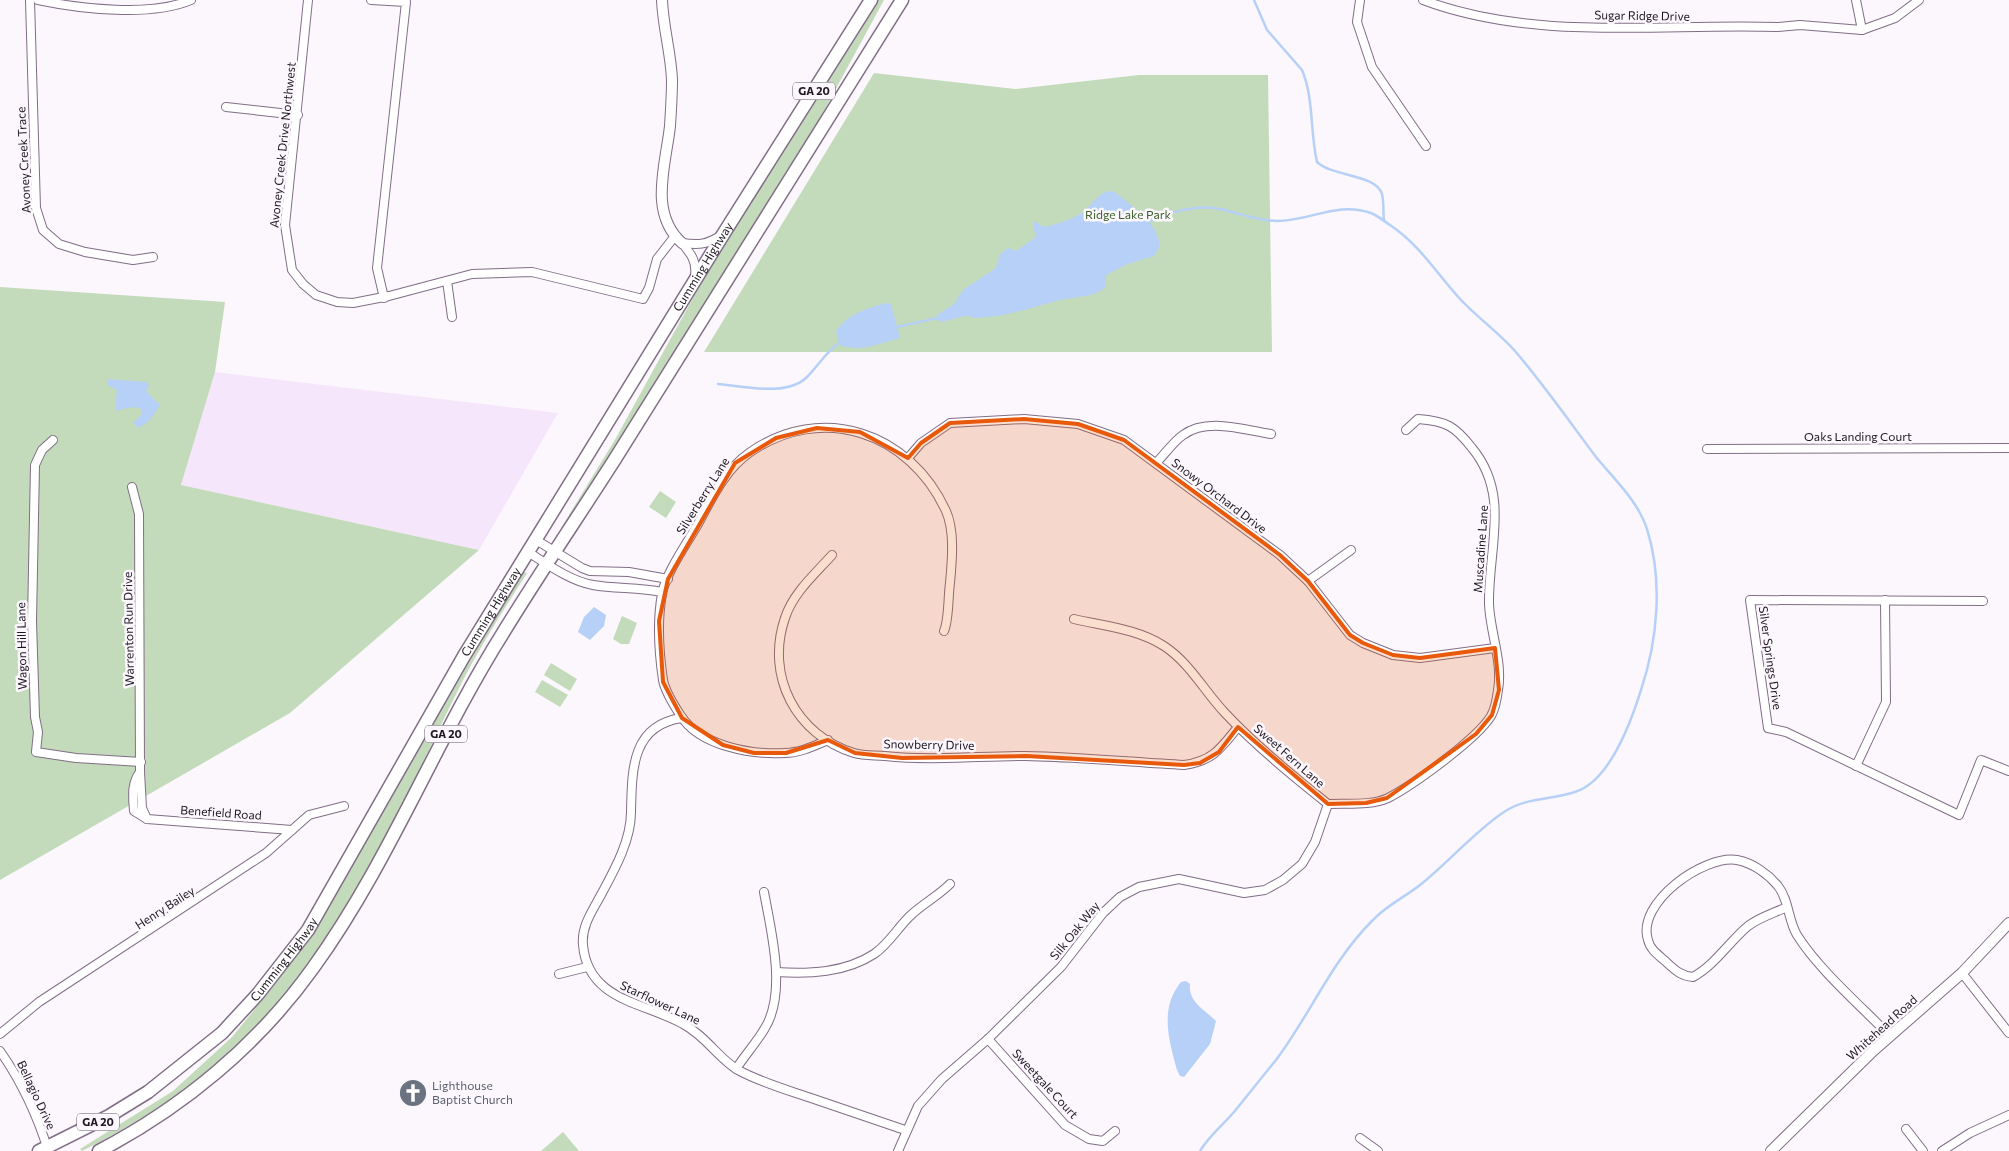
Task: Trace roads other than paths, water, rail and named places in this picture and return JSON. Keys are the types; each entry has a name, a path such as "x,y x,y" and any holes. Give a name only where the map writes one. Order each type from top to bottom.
{"highway":[{"name":"Cumming Highway","path":"45,1150 109,1116 148,1092 222,1033 279,968 308,930 464,656 724,233 871,0"},
{"name":"Cumming Highway","path":"99,1151 152,1121 221,1067 262,1030 309,973 338,932 500,638 902,0"}],"street":[{"name":"Avoney Creek Trace","path":"30,0 36,208 43,230 59,244 85,252 133,260 153,257"},
{"path":"38,0 108,9 147,11 174,7 191,0"},
{"name":"Avoney Creek Drive Northwest","path":"308,0 298,115 285,225 292,270 303,284 316,295 336,302 353,303 384,298 472,274 532,272 643,299 649,288 658,259 678,240"},
{"path":"371,0 406,2 377,268 384,298"},
{"path":"662,0 662,22 672,78 670,125 661,193 665,218 678,240 693,257 696,265 695,281"},
{"path":"1360,0 1357,22 1372,67 1426,146"},
{"name":"Sugar Ridge Drive","path":"1423,0 1443,3 1472,16 1516,22 1640,28 1778,27 1800,25 1862,30"},
{"path":"1856,0 1862,30 1895,18 1920,0"},
{"path":"226,107 298,115"},
{"path":"678,240 699,245 708,244 724,233"},
{"path":"447,281 452,317"},
{"name":"Snowy Orchard Drive","path":"908,458 920,443 950,423 1024,419 1078,424 1124,440 1280,555 1308,581 1350,635 1376,649 1393,655 1420,658 1495,648"},
{"name":"Muscadine Lane","path":"1406,430 1418,420 1439,421 1458,430 1482,460 1491,480 1496,501 1489,604 1495,648"},
{"path":"1156,463 1183,435 1198,428 1220,426 1271,434"},
{"name":"Silverberry Lane","path":"828,740 786,754 754,753 723,745 697,732 682,718 663,682 659,621 662,592 706,508 735,464 750,452 776,438 817,428 849,429 888,444 908,458 921,472 946,511 951,533 951,574 944,631"},
{"name":"Wagon Hill Lane","path":"53,440 42,450 35,465 32,621 38,732 36,752 76,758 142,762"},
{"name":"Oaks Landing Court","path":"1707,449 2009,448"},
{"name":"Warrenton Run Drive","path":"132,487 139,514 142,762 140,772 142,808 147,818"},
{"path":"536,540 582,568 629,572 668,580"},
{"path":"1308,581 1351,550"},
{"path":"528,552 572,577 592,585 645,588 662,592"},
{"name":"Snowberry Drive","path":"832,555 796,596 785,617 779,643 784,690 804,724 828,740 855,753 902,758 1026,756 1184,765 1200,763 1219,752 1238,727"},
{"path":"602,586 604,570"},
{"name":"Silver Springs Drive","path":"1983,601 1750,600 1768,728 1786,732 1959,815 1981,760 2009,772"},
{"path":"1856,766 1886,702 1885,600"},
{"name":"Sweet Fern Lane","path":"1074,619 1139,633 1181,658 1214,701 1238,727 1328,804 1366,802 1387,798 1476,734 1492,715 1498,690 1495,648"},
{"name":"Starflower Lane","path":"682,718 667,720 649,733 640,745 633,763 631,822 614,870 582,931 583,947 588,967 598,984 616,996 682,1023 703,1036 736,1069 766,1084 905,1130"},
{"name":"Warrenton Run Drive","path":"133,789 135,778 140,772"},
{"path":"141,790 133,789 134,811 147,818"},
{"name":"Silk Oak Way","path":"898,1151 905,1130 918,1106 942,1079 988,1039 1061,968 1103,912 1120,897 1139,887 1180,878 1222,890 1244,893 1265,890 1283,880 1302,864 1315,842 1328,804"},
{"name":"Henry Bailey","path":"0,1034 39,1002 266,853 309,815 344,806"},
{"name":"Benefield Road","path":"147,818 292,830"},
{"path":"1787,907 1747,927 1715,960 1693,977 1680,974 1652,950 1647,939 1647,926 1651,915 1658,903 1679,881 1706,864 1721,860 1737,860 1765,872 1778,887 1787,907 1797,934 1812,956 1890,1036"},
{"path":"776,972 807,974 851,966 874,954 893,936 910,915 950,884"},
{"path":"736,1069 766,1027 774,1006 776,972 764,892"},
{"name":"Whitehead Road","path":"1771,1151 1890,1036 1962,973 2009,923"},
{"path":"559,974 588,967"},
{"path":"1962,973 2009,1033"},
{"name":"Sweetgale Court","path":"988,1039 1065,1125 1089,1139 1103,1141 1116,1132"},
{"name":"Bellagio Drive","path":"0,1051 12,1067 26,1095 45,1150"},
{"path":"1942,1151 1970,1133 2009,1115"},
{"path":"1906,1129 1923,1151"},
{"path":"1360,1138 1378,1151"}],"water":[{"path":"1108,191 1115,192 1136,209 1156,231 1159,248 1154,256 1128,264 1106,275 1105,288 1090,295 983,318 972,318 968,314 948,321 937,320 937,315 954,304 963,290 996,268 1000,254 1008,248 1016,251 1036,237 1033,225 1035,221 1043,227 1070,219 1080,214 1098,197"},
{"path":"885,303 891,304 900,338 863,348 840,345 836,332 845,321 851,316"},
{"path":"107,379 147,382 149,386 146,391 160,405 150,420 139,428 133,423 141,415 142,410 132,407 115,411 117,390 108,385"},
{"path":"594,607 606,615 604,626 590,640 578,632 584,617"},
{"path":"1186,981 1190,984 1194,1000 1216,1021 1210,1044 1184,1077 1180,1076 1174,1059 1169,1036 1168,1014 1174,992 1181,982"}],"waterway":[{"path":"1254,0 1267,30 1302,70 1310,104 1317,162 1333,171 1363,179 1378,187 1383,197 1384,221"},
{"path":"1148,222 1174,212 1192,208 1220,209 1270,221 1289,220 1347,209 1359,210 1379,217 1401,233 1428,260 1461,300 1515,351 1596,457 1632,500 1647,529 1652,548 1657,589 1655,630 1647,671 1625,733 1609,763 1599,776 1587,786 1575,792 1530,801 1504,812 1483,828 1420,885 1378,915 1345,952 1276,1060 1200,1151"},
{"path":"951,318 969,314"},
{"path":"897,327 937,318"},
{"path":"718,384 765,389 788,387 799,383 807,377 839,343"}],"place":[{"name":"Lighthouse Baptist Church","path":"413,1093"}],"park label":[{"name":"Ridge Lake Park","path":"1128,215"}]}
